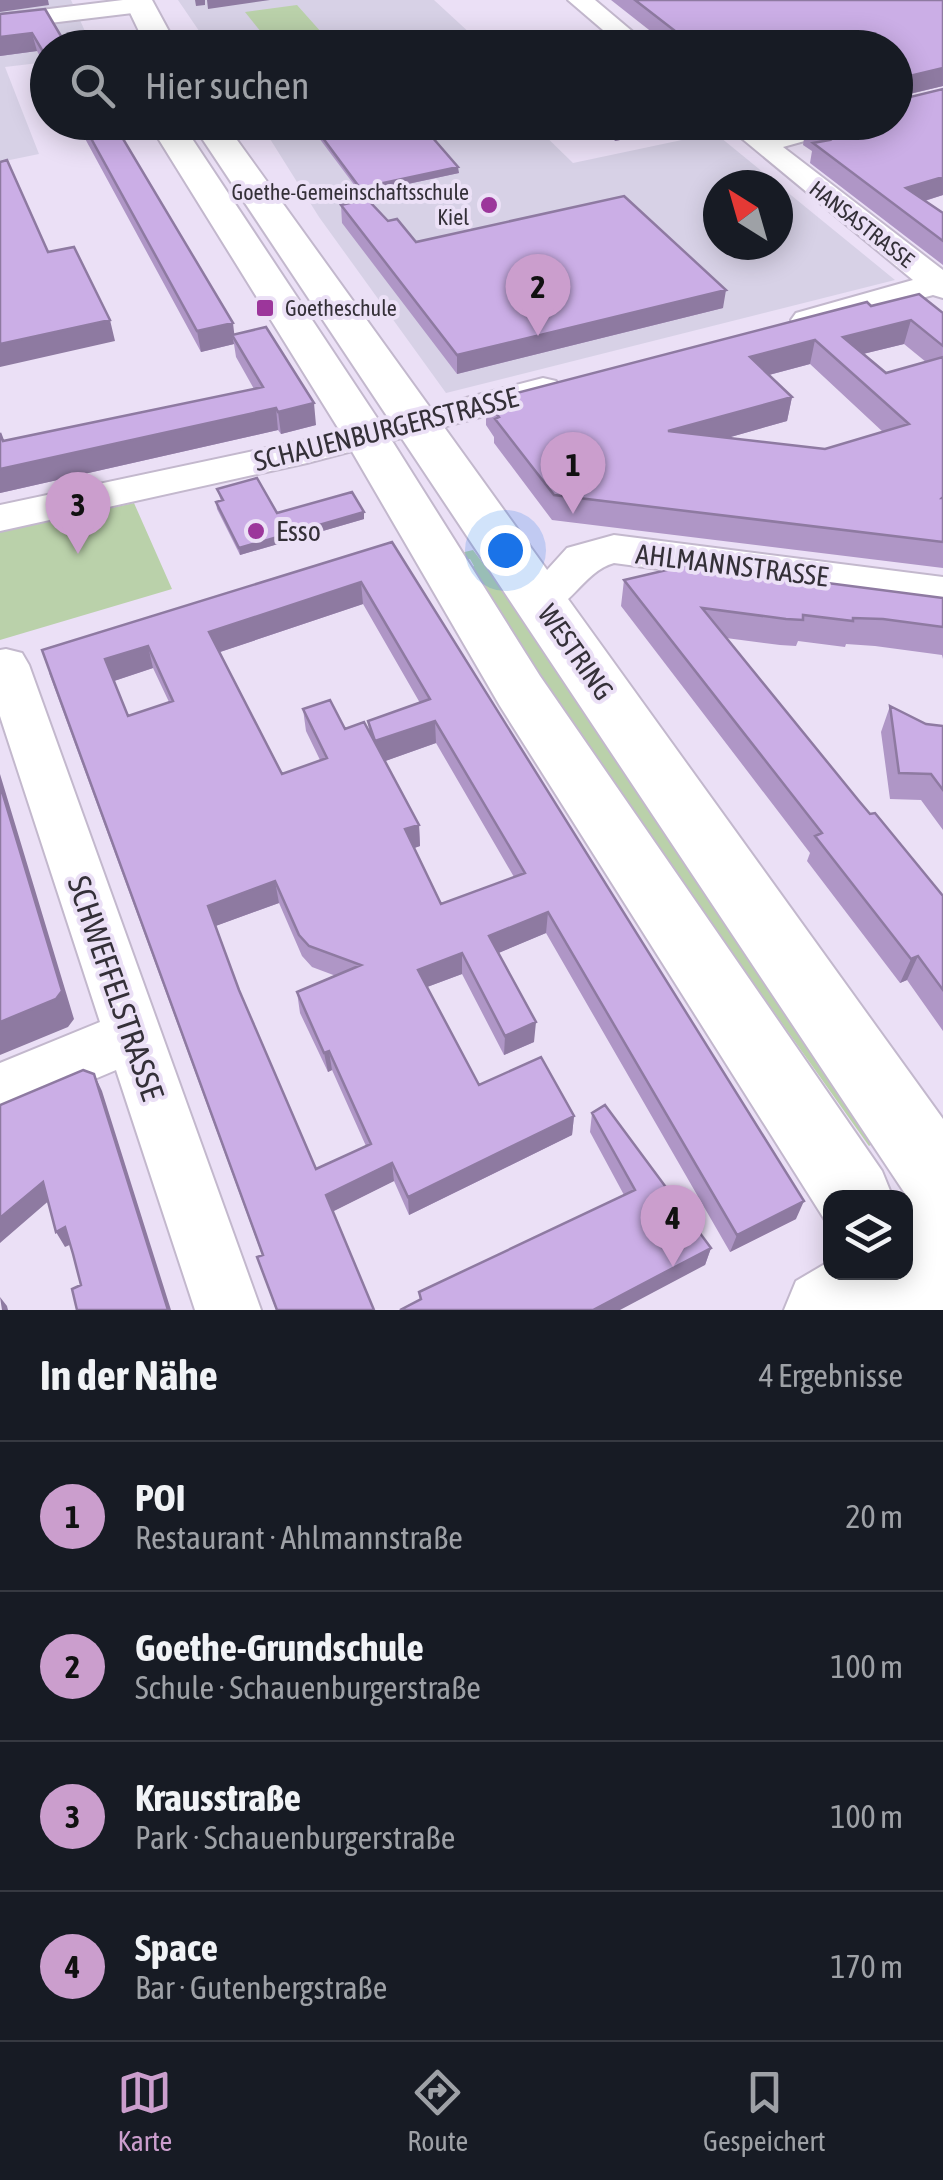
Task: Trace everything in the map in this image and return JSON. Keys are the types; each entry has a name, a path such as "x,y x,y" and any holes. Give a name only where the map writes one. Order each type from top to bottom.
{"main road":[{"path":"139,3 153,30"},
{"path":"105,5 117,30"},
{"name":"WESTRING","path":"177,140 391,429 541,601 943,1183"},
{"name":"WESTRING","path":"218,140 391,429 520,691 849,1190"},
{"path":"825,1310 910,1287 943,1223"}],"street":[{"path":"580,0 618,30"},
{"path":"0,22 139,3"},
{"name":"HANSASTRASSE","path":"756,140 941,283"},
{"path":"761,144 776,140"},
{"path":"783,326 941,283"},
{"name":"SCHAUENBURGERSTRASSE","path":"0,518 391,429 567,382"},
{"name":"AHLMANNSTRASSE","path":"541,601 582,558 614,549 943,592"},
{"name":"SCHWEFFELSTRASSE","path":"14,662 133,1036 228,1310"},
{"path":"0,1092 133,1036"}],"shaded area":[{"path":"0,0 71,0 84,30 30,30 30,64 5,67 30,140 39,154 0,162"},
{"path":"178,0 434,0 467,30 198,30"},
{"path":"271,140 549,140 573,163 682,140 724,140 760,170 703,170 703,260 793,260 793,197 895,280 446,393 319,217"}],"green space":[{"path":"297,5 319,30 259,30 245,12"},
{"path":"134,503 172,589 0,640 0,532"},
{"path":"473,550 517,593 889,1134 869,1146 461,571 474,566 470,559 456,562 452,555"}],"building":[{"path":"635,0 943,0 943,68 913,75 913,30 674,30"},
{"path":"45,9 57,30 30,30 30,33 0,37 0,14"},
{"path":"943,89 943,177 906,188 943,213 943,241 813,143 913,140 913,96"},
{"path":"92,140 124,140 233,323 197,331"},
{"path":"324,140 435,140 458,167 360,188"},
{"path":"7,160 48,252 74,247 110,320 0,344 0,162"},
{"path":"624,196 726,290 457,355 341,205 367,199 388,221 397,219 416,242"},
{"path":"919,294 943,313 943,346 911,320 843,337 886,373 943,357 943,542 554,495 495,419 499,417 486,401 867,302 871,306","holes":["815,340 909,424 825,449 668,431 792,397 750,357"]},
{"path":"266,327 314,403 0,469 0,433 3,441 263,387 232,335"},
{"path":"257,478 277,513 352,492 364,512 239,548 216,502 223,500 217,489"},
{"path":"392,542 804,1201 737,1235 548,912 489,936 536,1022 505,1036 462,953 418,970 479,1085 541,1057 574,1116 408,1197 392,1163 326,1195 374,1310 277,1310 257,1257 263,1255 42,650","holes":["361,582 430,699 368,721 375,741 435,721 525,873 441,904 405,829 419,825 364,722 345,729 330,700 303,709 327,758 282,774 209,632","148,646 173,701 128,716 105,659","275,881 299,935 309,946 361,965 297,992 371,1144 316,1169 239,990 208,906"]},
{"path":"688,565 943,598 943,627 883,619 853,621 803,615 803,620 786,619 702,608 859,801 870,814 875,813 943,896 943,990 918,956 911,959 815,836 822,833 624,580"},
{"path":"890,706 926,724 943,726 943,790 931,774 899,773"},
{"path":"0,785 62,991 56,999 0,1022"},
{"path":"83,1070 94,1074 168,1310 77,1310 72,1289 81,1285 73,1254 65,1227 56,1232 43,1182 0,1218 0,1105"},
{"path":"605,1105 711,1248 593,1310 400,1310 421,1299 419,1292 635,1190 592,1113"}],"place":[{"name":"Goethe-Gemeinschaftsschule Kiel","path":"489,205"},
{"name":"Goetheschule","path":"265,308"},
{"name":"Goethe-Grundschule","path":"538,336"},
{"name":"POI","path":"573,514"},
{"name":"Esso","path":"256,531"},
{"name":"Krausstraße","path":"78,554"},
{"name":"Space","path":"673,1267"}]}
